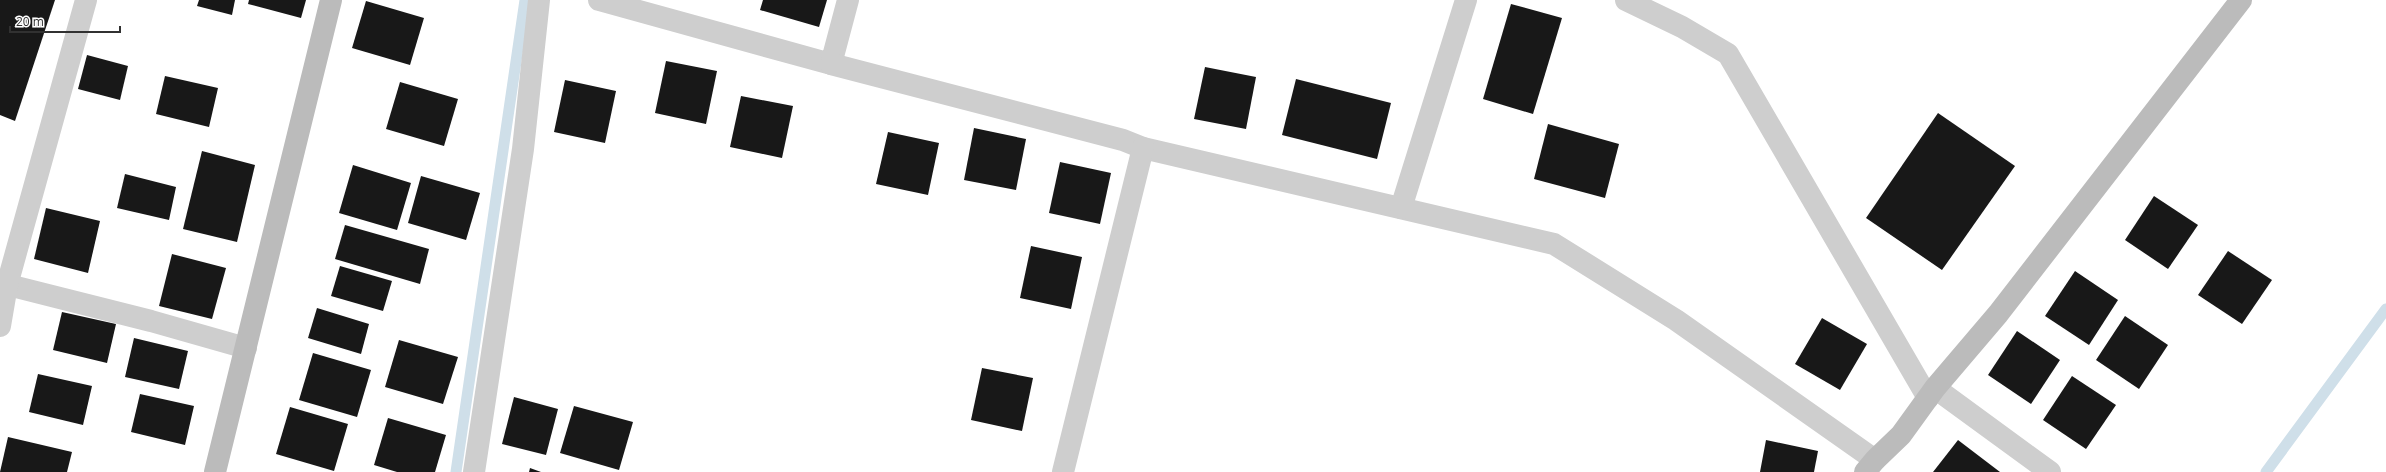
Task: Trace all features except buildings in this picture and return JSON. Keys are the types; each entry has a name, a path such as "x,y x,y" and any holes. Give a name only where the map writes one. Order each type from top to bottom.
{"street":[{"path":"0,326 4,284 86,0"},
{"path":"215,472 331,0"},
{"path":"474,472 523,149 539,0"},
{"path":"598,0 831,64 1123,140 1143,148 1554,244 1676,320 1870,466 1901,435 1932,393 1998,314 2241,0"},
{"path":"831,64 848,0"},
{"path":"1401,208 1466,0"},
{"path":"1626,0 1682,27 1728,54 1932,393 2050,472"},
{"path":"1063,472 1143,148"},
{"path":"4,284 151,321 246,348"}],"waterway":[{"path":"456,472 525,0"},
{"path":"2266,472 2386,309"}]}
